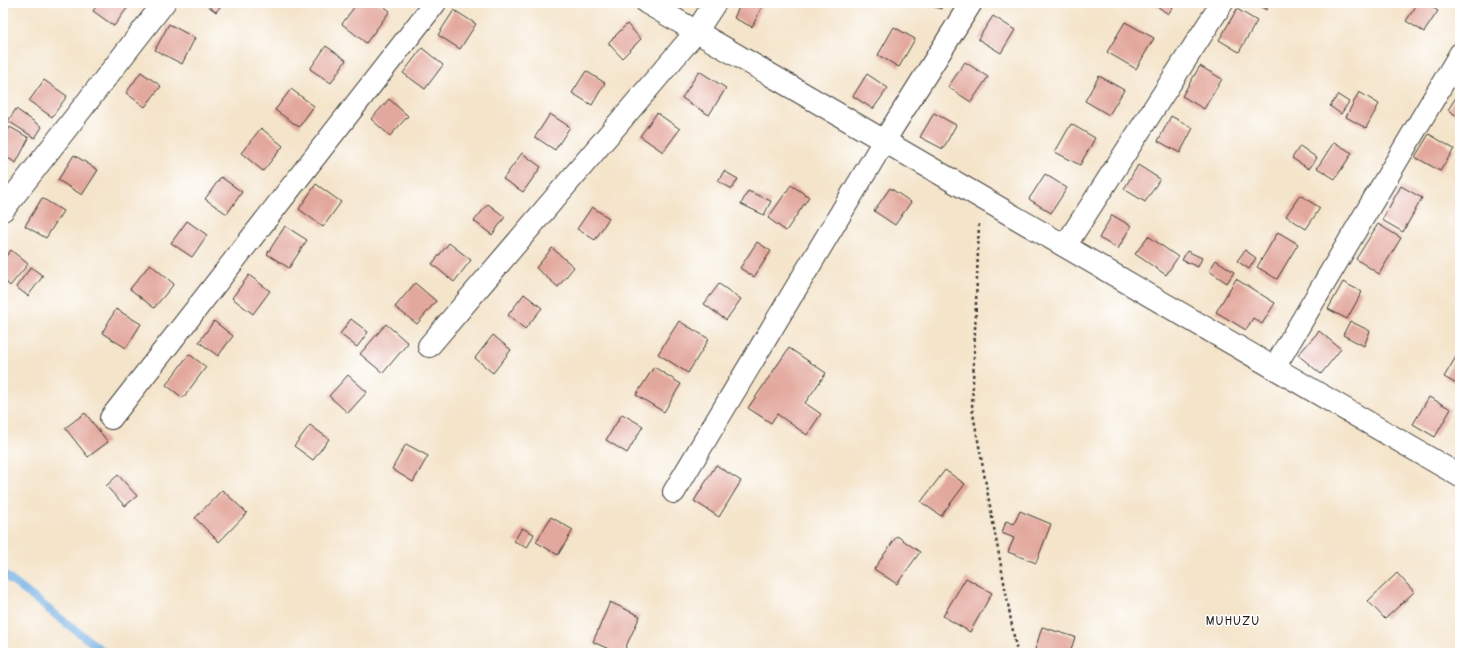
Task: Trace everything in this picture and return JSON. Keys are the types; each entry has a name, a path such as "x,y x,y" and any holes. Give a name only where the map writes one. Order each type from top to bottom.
{"street":[{"path":"3,210 164,3"},
{"path":"111,418 435,3"},
{"path":"647,3 1274,368 1457,467"},
{"path":"429,346 696,32 715,3"},
{"path":"674,492 884,141 971,3"},
{"path":"1065,246 1222,3"},
{"path":"1274,368 1460,54"}],"path":[{"path":"980,197 972,408 1017,653"}],"building":[{"path":"99,3 131,3 114,26 93,11"},
{"path":"204,3 223,3 216,12"},
{"path":"357,3 379,3 390,11 366,43 342,24"},
{"path":"741,3 754,3 762,7 752,27 734,18"},
{"path":"924,3 943,3 941,9"},
{"path":"1153,3 1176,3 1168,14"},
{"path":"1255,3 1270,3 1266,10"},
{"path":"1418,3 1425,3 1438,11 1424,32 1406,21"},
{"path":"1237,9 1257,21 1239,52 1219,40"},
{"path":"454,10 476,24 460,49 438,35"},
{"path":"993,16 1015,30 1001,53 978,39"},
{"path":"1125,22 1154,38 1136,69 1107,52"},
{"path":"169,24 195,38 182,64 155,50"},
{"path":"627,24 641,39 622,58 608,43"},
{"path":"894,27 915,39 899,67 878,55"},
{"path":"326,46 346,60 331,83 310,69"},
{"path":"422,48 443,65 425,89 403,73"},
{"path":"965,62 988,77 971,102 948,87"},
{"path":"1200,66 1222,79 1204,109 1182,96"},
{"path":"586,71 605,83 592,105 572,93"},
{"path":"699,71 726,88 709,115 682,98"},
{"path":"141,72 161,86 145,107 126,93"},
{"path":"867,74 888,88 873,109 853,96"},
{"path":"1099,76 1124,90 1109,115 1085,101"},
{"path":"44,80 67,96 52,117 29,101"},
{"path":"291,89 314,106 299,127 275,110"},
{"path":"1460,91 1460,118 1448,110"},
{"path":"1359,92 1379,104 1366,128 1346,117"},
{"path":"1338,95 1349,102 1341,114 1330,106"},
{"path":"389,99 408,116 390,136 371,119"},
{"path":"16,109 42,127 35,138 8,121"},
{"path":"657,113 680,129 663,152 640,136"},
{"path":"934,113 956,125 943,149 920,137"},
{"path":"550,114 570,127 555,150 535,137"},
{"path":"1171,116 1193,128 1180,153 1158,141"},
{"path":"1071,124 1095,138 1080,165 1055,152"},
{"path":"10,127 29,138 16,163 3,155 3,140"},
{"path":"261,128 283,146 263,171 241,153"},
{"path":"1429,134 1454,149 1440,171 1415,157"},
{"path":"1334,142 1352,153 1335,179 1317,168"},
{"path":"1300,146 1317,158 1309,169 1292,158"},
{"path":"522,153 541,167 523,192 503,179"},
{"path":"74,155 98,170 82,195 58,180"},
{"path":"1138,165 1160,179 1145,202 1124,189"},
{"path":"724,171 738,179 732,189 718,181"},
{"path":"1045,174 1067,188 1051,213 1029,199"},
{"path":"221,177 242,192 227,214 205,199"},
{"path":"316,184 341,202 323,227 299,209"},
{"path":"791,185 809,197 786,231 768,218"},
{"path":"1401,186 1422,198 1403,232 1382,220"},
{"path":"890,188 911,202 895,225 874,211"},
{"path":"748,191 771,201 764,215 741,204"},
{"path":"1300,195 1320,208 1306,229 1286,216"},
{"path":"42,198 63,211 46,238 25,226"},
{"path":"488,204 505,217 492,235 474,221"},
{"path":"592,207 609,218 595,240 577,229"},
{"path":"1112,215 1131,226 1118,249 1099,238"},
{"path":"187,221 207,235 192,257 171,243"},
{"path":"1378,224 1401,238 1379,274 1356,259"},
{"path":"285,226 307,240 289,268 267,254"},
{"path":"1278,232 1298,244 1277,279 1257,267"},
{"path":"1148,236 1178,257 1166,275 1135,254"},
{"path":"757,242 771,251 754,277 740,268"},
{"path":"449,243 471,260 454,282 432,264"},
{"path":"552,248 574,267 558,287 536,268"},
{"path":"11,250 28,264 10,286 3,279 3,260"},
{"path":"1245,250 1256,258 1249,269 1237,261"},
{"path":"1187,251 1202,258 1198,267 1182,260"},
{"path":"1216,260 1234,272 1227,283 1209,271"},
{"path":"150,264 174,284 154,308 130,289"},
{"path":"31,267 43,276 28,296 16,287"},
{"path":"249,275 270,291 253,314 232,298"},
{"path":"1236,279 1275,303 1262,324 1253,318 1246,330 1216,312"},
{"path":"1343,282 1362,292 1347,319 1328,309"},
{"path":"415,283 436,301 417,324 395,307"},
{"path":"719,284 741,299 726,320 704,304"},
{"path":"524,294 542,308 525,329 508,315"},
{"path":"116,309 141,324 126,348 102,333"},
{"path":"351,319 368,332 357,347 340,334"},
{"path":"214,321 233,336 218,356 199,342"},
{"path":"679,321 709,339 688,373 658,354"},
{"path":"1350,321 1370,331 1364,346 1343,335"},
{"path":"386,324 408,343 383,373 360,354"},
{"path":"1319,331 1341,349 1321,374 1298,355"},
{"path":"493,335 511,350 493,373 475,358"},
{"path":"789,348 826,373 805,403 821,414 807,435 777,414 771,423 748,408"},
{"path":"1460,350 1460,386 1444,377"},
{"path":"189,354 206,367 183,398 166,385"},
{"path":"654,367 681,384 664,412 636,395"},
{"path":"348,375 367,392 348,413 329,396"},
{"path":"1429,397 1451,409 1435,437 1413,424"},
{"path":"85,413 108,442 88,457 65,428"},
{"path":"622,414 643,426 627,453 606,440"},
{"path":"310,425 329,439 313,460 294,446"},
{"path":"406,444 428,456 413,482 392,469"},
{"path":"716,465 741,481 719,517 694,501"},
{"path":"945,470 965,484 941,516 921,502"},
{"path":"118,475 137,496 125,506 106,486"},
{"path":"222,490 247,513 219,542 195,518"},
{"path":"1020,511 1051,524 1036,563 1008,552 1014,538 1002,533 1006,521 1014,524"},
{"path":"551,517 573,530 558,555 536,542"},
{"path":"522,528 534,534 527,548 514,541"},
{"path":"897,536 920,552 897,584 874,569"},
{"path":"1397,573 1414,592 1385,619 1368,601"},
{"path":"966,578 992,593 970,632 943,616"},
{"path":"610,602 640,616 623,653 618,653 593,642"},
{"path":"1042,627 1075,637 1070,653 1034,653"}],"waterway":[{"path":"3,574 105,653"}],"district":[{"name":"MUHUZU","path":"1233,621"}]}
